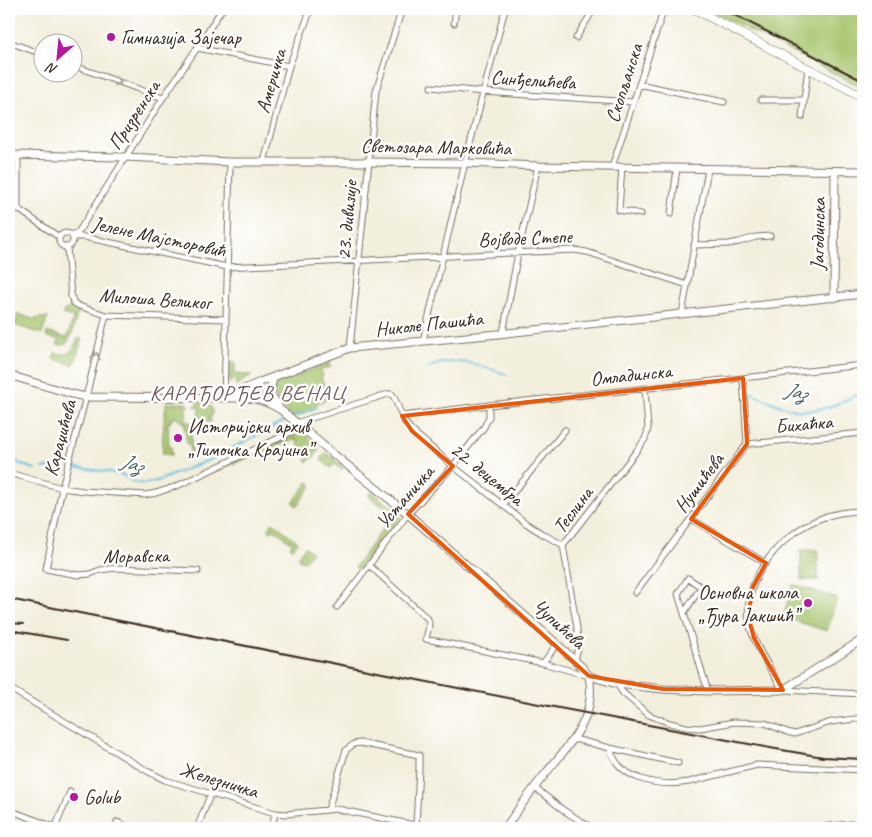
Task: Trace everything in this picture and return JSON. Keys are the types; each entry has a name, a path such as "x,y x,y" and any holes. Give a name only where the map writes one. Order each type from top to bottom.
{"main road":[{"path":"694,9 863,97"}],"street":[{"name":"Призренска","path":"72,236 79,231 222,9"},
{"name":"Америчка","path":"264,162 289,66 311,9"},
{"name":"23. дивизије","path":"350,348 377,86 402,9"},
{"path":"454,24 456,9"},
{"path":"423,341 465,163 505,9"},
{"path":"576,38 594,9"},
{"name":"Скопљанска","path":"612,167 664,9"},
{"path":"9,42 32,50"},
{"path":"198,48 289,66"},
{"path":"802,117 808,68"},
{"path":"82,69 163,98"},
{"path":"639,84 724,102"},
{"name":"Синђелићева","path":"431,87 634,102"},
{"path":"761,100 804,100"},
{"name":"Светозара Марковића","path":"9,155 125,157 230,162 465,163 538,166 863,171"},
{"path":"18,156 18,209 59,237"},
{"path":"230,162 224,398 259,399 281,410"},
{"path":"503,333 518,253 538,166"},
{"path":"622,167 619,210 641,214"},
{"path":"671,214 677,168"},
{"path":"682,314 708,169"},
{"name":"Јагодинска","path":"834,298 835,171"},
{"path":"64,233 72,236 72,244 66,248 60,245 59,237 64,233"},
{"name":"Јелене Мајсторовић","path":"72,236 227,268 359,261"},
{"path":"694,245 739,242 756,237 770,236"},
{"name":"Милоша Великог","path":"66,248 71,296 74,303 82,307 106,315 226,320"},
{"name":"Војводе Степе","path":"359,261 581,250 687,285"},
{"name":"Николе Пашића","path":"9,375 86,397 224,398 274,376 350,348 863,294"},
{"name":"Караџићева","path":"46,569 62,488 106,315"},
{"name":"Омладинска","path":"402,416 863,365"},
{"path":"269,391 274,376"},
{"name":"Нушићева","path":"635,593 748,444 743,378"},
{"path":"259,399 256,392 260,382 267,386 273,400 281,410"},
{"name":"Теслина","path":"575,660 578,648 576,628 563,545 645,439 648,428 645,389"},
{"name":"22. децембра","path":"295,422 388,394 393,396 406,424 412,431 452,466 540,534 563,545"},
{"name":"Устаничка","path":"337,607 408,514 452,466 486,424 489,417 489,406"},
{"name":"Чупићева","path":"281,410 408,514 575,660 589,676 617,684 663,689 708,691 783,690 863,694"},
{"path":"9,473 62,488 145,495 178,486 295,422"},
{"path":"503,505 565,430"},
{"name":"Бихаћка","path":"748,444 863,433"},
{"path":"863,511 844,512 822,518 788,538 766,563 751,591 749,605 749,620 754,638 783,690 863,639"},
{"path":"691,519 766,563"},
{"path":"368,565 428,619 426,640 543,663 589,676 591,689 586,718 574,739 534,788 505,828"},
{"name":"Моравска","path":"46,569 78,576 116,568 198,572"},
{"path":"684,613 701,587 688,578 678,594 708,691"},
{"path":"543,663 557,644"},
{"path":"617,684 623,693 649,715 670,723 694,728 705,728 734,722 765,723 795,734 831,722 863,718"},
{"name":"Железничка","path":"9,688 157,777 275,813 286,814 337,809 416,825 442,828"},
{"path":"574,739 678,763"},
{"path":"328,810 346,750 350,746 360,743 418,754 416,825"},
{"path":"610,748 616,762 626,771 648,781 665,784 681,784 757,765 863,770"},
{"path":"534,788 566,812 592,828"},
{"path":"9,810 56,828 70,792"},
{"path":"197,828 211,793"},
{"path":"272,828 275,813"},
{"path":"116,822 130,828"},
{"path":"808,828 863,823"}],"highlighted area":[{"path":"743,378 747,444 691,519 766,563 751,591 749,620 754,638 783,690 663,689 589,676 408,514 453,466 412,431 402,416"}],"green space":[{"path":"707,9 863,9 863,88"},
{"path":"73,303 80,308 76,319 63,314 64,310 68,309"},
{"path":"18,314 33,319 48,317 42,334 14,325"},
{"path":"73,319 76,320 73,330 65,345 57,345 59,340 46,336 47,332 67,338"},
{"path":"78,338 82,339 74,365 53,359 55,353 64,354 70,352"},
{"path":"230,362 235,362 235,374 252,375 237,385 235,384 237,381 234,379 231,383 229,379"},
{"path":"329,363 331,367 321,370 323,376 321,377 329,399 316,403 317,406 294,417 288,414 274,392 278,381"},
{"path":"166,403 186,403 190,406 186,407 186,422 191,422 192,453 190,453 190,444 187,444 184,422 181,422 176,417 172,418 170,423 168,423 169,446 171,446 172,455 163,454 162,443"},
{"path":"197,403 207,403 212,408 212,416 209,418 211,422 199,422 199,407 195,407"},
{"path":"301,431 315,443 303,455 296,439 226,465"},
{"path":"317,445 319,448 317,452 307,462 306,457"},
{"path":"326,453 343,466 342,470 334,464 331,468 322,461 321,458"},
{"path":"308,482 312,485 297,506 293,503"},
{"path":"372,491 399,513 400,518 359,570 355,567 393,515 368,495"},
{"path":"272,523 297,541 292,549 290,547 292,543 274,529 270,531"},
{"path":"306,547 312,552 306,560 302,561 298,556"},
{"path":"801,550 818,550 818,580 801,580"},
{"path":"793,584 837,598 827,631 783,617"}],"waterway":[{"name":"Јаз","path":"427,368 448,362 458,362 477,365 507,375"},
{"name":"Јаз","path":"750,393 781,406 801,410 822,409 863,393"},
{"name":"Јаз","path":"292,417 316,408"},
{"name":"Јаз","path":"74,467 115,473 123,475 134,482 144,484 160,480 211,459 288,419"},
{"name":"Јаз","path":"9,455 20,464 35,469"},
{"name":"Јаз","path":"43,468 63,467"}],"railway":[{"path":"723,9 863,81"},
{"path":"9,599 770,748 823,757 863,759"},
{"path":"9,623 23,624"},
{"path":"9,630 67,640"}],"place":[{"name":"Гимназија Зајечар","path":"111,37"},
{"name":"Историјски архив „Тимочка Крајина”","path":"178,438"},
{"name":"Основна школа „Ђура Јакшић”","path":"808,603"},
{"name":"Golub","path":"74,797"}],"district":[{"name":"КАРАЂОРЂЕВ ВЕНАЦ","path":"248,393"}]}
